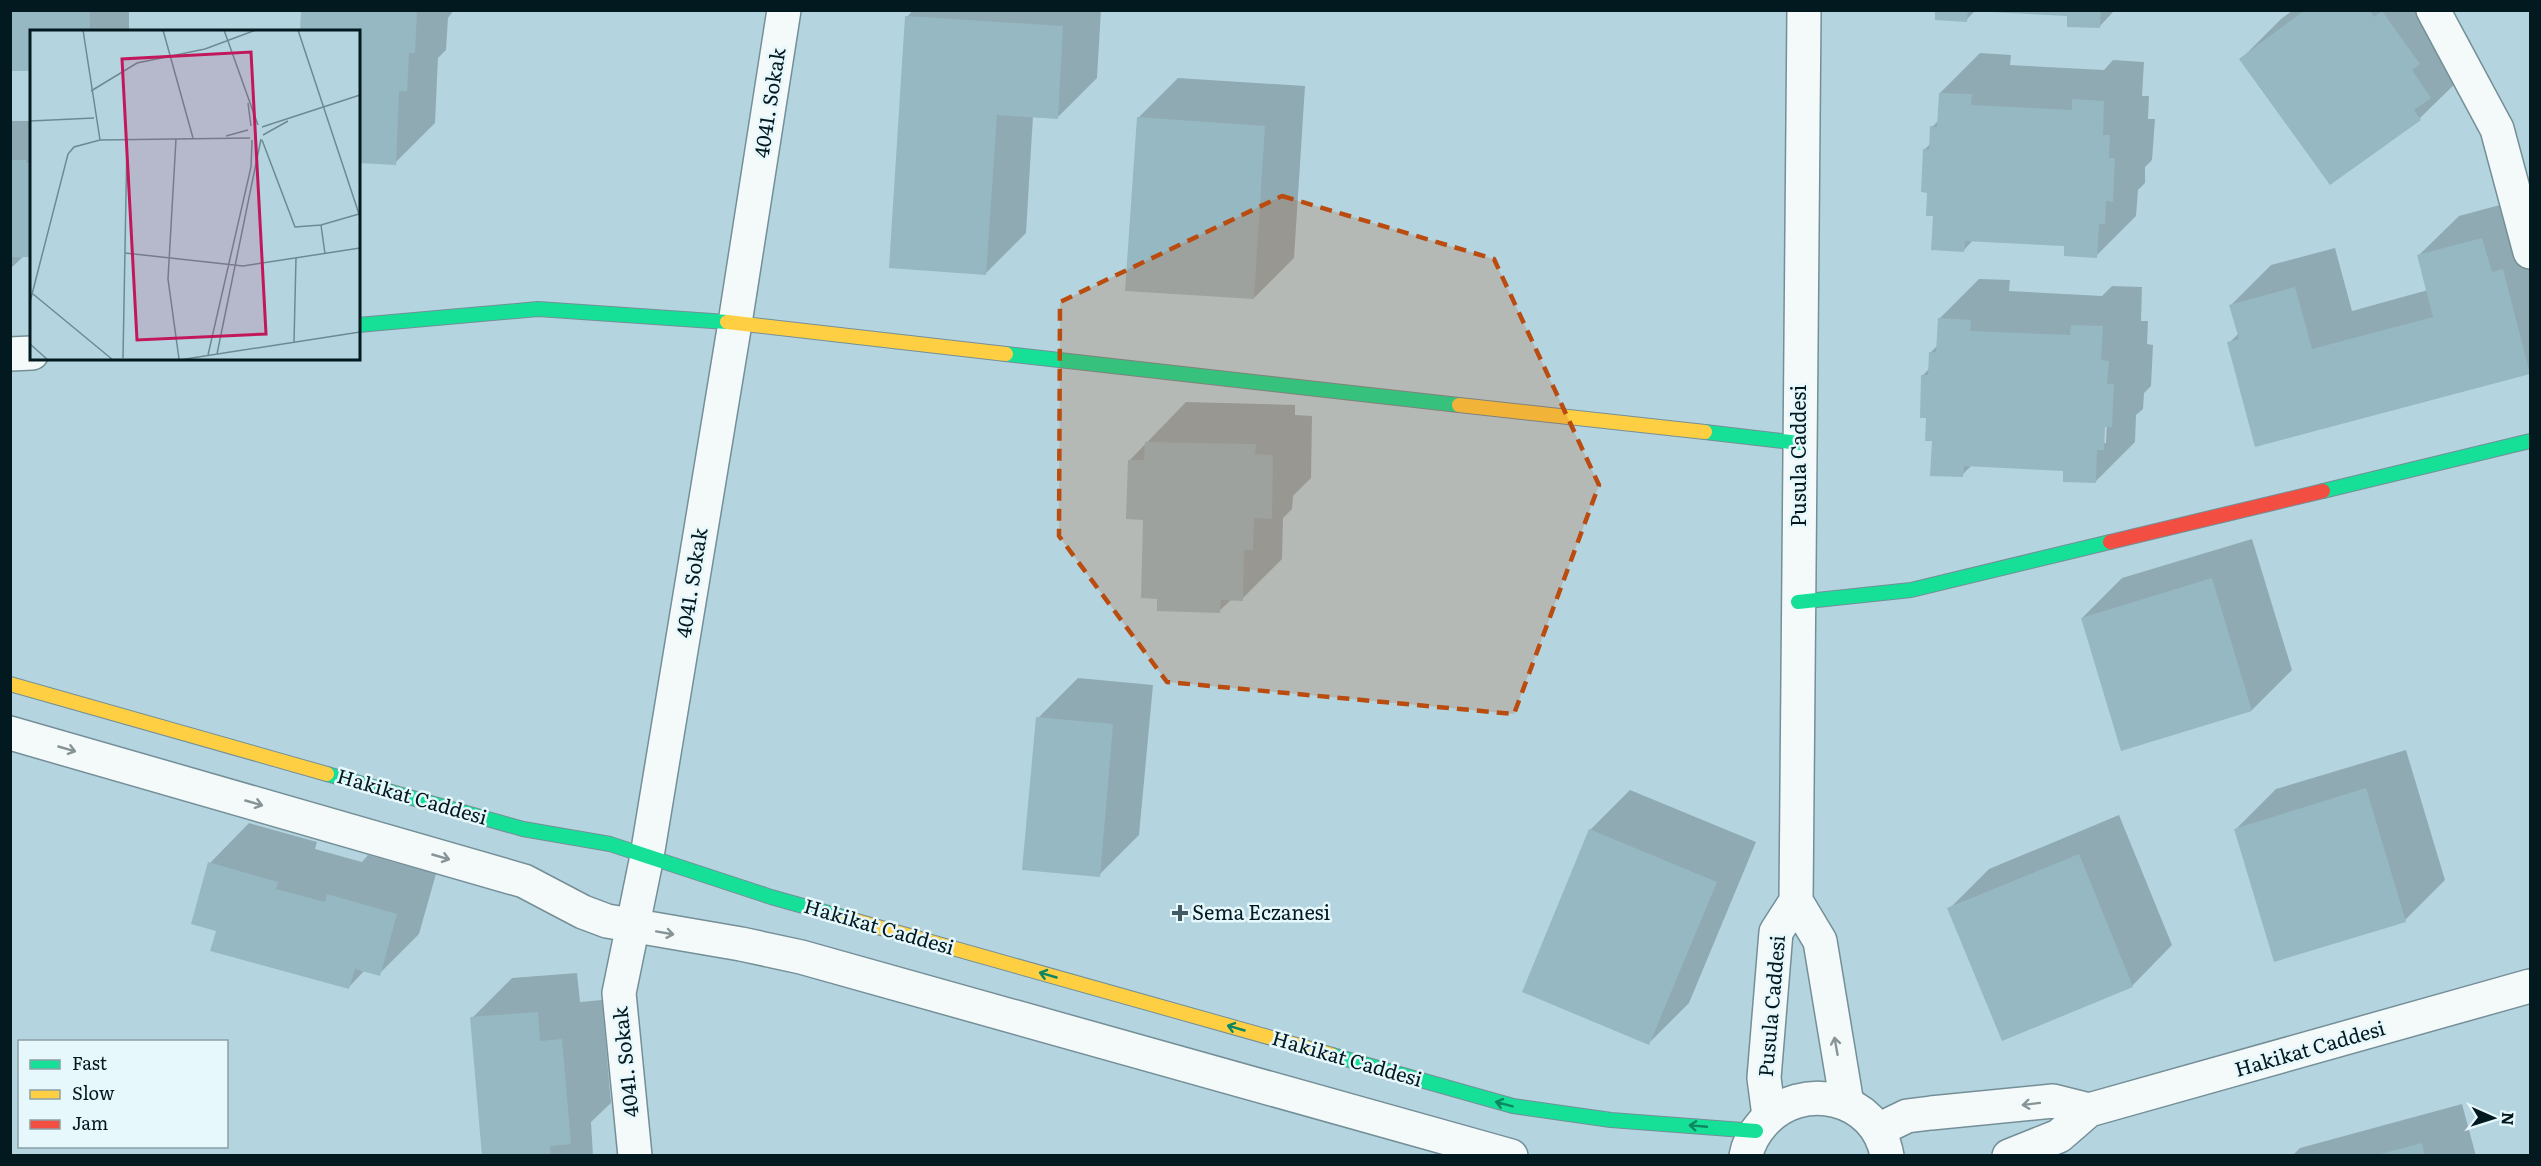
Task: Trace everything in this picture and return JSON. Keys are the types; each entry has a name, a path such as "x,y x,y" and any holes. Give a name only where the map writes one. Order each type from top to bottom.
{"street":[{"name":"4041. Sokak","path":"635,1155 619,993 647,856 784,10"},
{"name":"Pusula Caddesi","path":"1804,10 1796,901 1820,941 1847,1104"},
{"path":"2433,10 2497,129 2530,252"},
{"path":"360,325 538,309 735,323 1799,443"},
{"path":"10,354 30,353"},
{"path":"1798,602 1911,590 2530,441"},
{"name":"Hakikat Caddesi","path":"10,684 523,829 610,844 771,897 1513,1106 1611,1120 1757,1134"},
{"path":"10,733 524,881 584,912 632,927 741,944 801,957 1511,1155"},
{"name":"Pusula Caddesi","path":"1757,1134 1776,932 1796,901"},
{"name":"Hakikat Caddesi","path":"2008,1155 2060,1136 2089,1110 2530,987"},
{"path":"1757,1134 1786,1104 1806,1098 1827,1098 1847,1104 1864,1114 1882,1143"},
{"name":"Hakikat Caddesi","path":"1882,1143 1907,1116 2053,1101 2089,1110"}],"highlighted area":[{"path":"1282,196 1494,259 1599,485 1514,714 1167,682 1059,536 1060,302"}],"building":[{"path":"10,10 90,10 90,30 30,30 30,71 10,71"},
{"path":"301,10 417,10 415,53 409,53 407,91 399,91 396,165 360,163 360,30 300,30"},
{"path":"1935,10 1968,10 1967,22 1935,20"},
{"path":"1989,10 2101,10 2100,28 2067,27 2067,16 1989,12"},
{"path":"2305,10 2369,10 2374,17 2382,11 2420,64 2412,70 2431,98 2414,110 2421,120 2330,185 2239,59"},
{"path":"905,16 1063,26 1058,119 997,115 986,275 889,268"},
{"path":"1939,93 1972,94 1971,105 2072,110 2072,99 2104,101 2103,135 2110,135 2109,158 2115,158 2113,202 2106,201 2105,224 2099,224 2097,258 2064,256 2064,246 1965,241 1964,252 1931,250 1933,216 1926,216 1927,193 1921,192 1923,149 1929,150 1930,126 1937,127"},
{"path":"1137,117 1265,126 1254,299 1125,291"},
{"path":"10,160 27,160 26,163 30,163 30,257 10,257"},
{"path":"2482,238 2492,272 2503,269 2530,374 2255,447 2227,342 2239,339 2229,305 2295,287 2312,349 2433,317 2417,255"},
{"path":"1938,318 1971,320 1970,331 2070,335 2071,325 2103,326 2101,360 2109,361 2107,384 2114,384 2112,427 2105,427 2104,450 2097,450 2096,483 2063,482 2063,471 1964,466 1963,477 1930,476 1932,441 1925,441 1926,418 1920,418 1921,375 1928,375 1929,352 1936,352"},
{"path":"1145,442 1256,444 1255,454 1273,455 1272,519 1254,518 1253,550 1244,550 1243,601 1221,600 1220,613 1157,611 1157,599 1141,598 1143,520 1126,519 1128,460 1144,460"},
{"path":"2212,578 2252,711 2121,751 2081,618"},
{"path":"1036,717 1113,724 1100,877 1022,870"},
{"path":"2366,788 2406,922 2274,962 2234,829"},
{"path":"1589,829 1717,882 1649,1045 1522,992"},
{"path":"2079,854 2133,987 2002,1041 1947,908"},
{"path":"208,862 278,882 276,889 325,902 327,894 397,914 380,976 355,969 349,989 210,951 216,931 191,924"},
{"path":"538,1012 540,1041 562,1039 571,1144 550,1146 551,1156 482,1156 470,1017"},
{"path":"2422,1143 2425,1156 2377,1156 2377,1155"}],"traffic: fast":[{"path":"360,325 538,309 727,322"},
{"path":"1006,354 1459,405"},
{"path":"1705,432 1799,443"},
{"path":"2323,491 2530,441"},
{"path":"1798,602 1911,590 2110,542"},
{"path":"327,774 523,829 610,844 771,897 846,918"},
{"path":"1332,1055 1513,1106 1611,1120 1756,1131"}],"traffic: slow":[{"path":"727,322 1006,354"},
{"path":"1459,405 1705,432"},
{"path":"10,684 327,774"},
{"path":"846,918 1332,1055"}],"traffic: jam":[{"path":"2110,542 2323,491"}],"place":[{"name":"Sema Eczanesi","path":"1180,913"}]}
